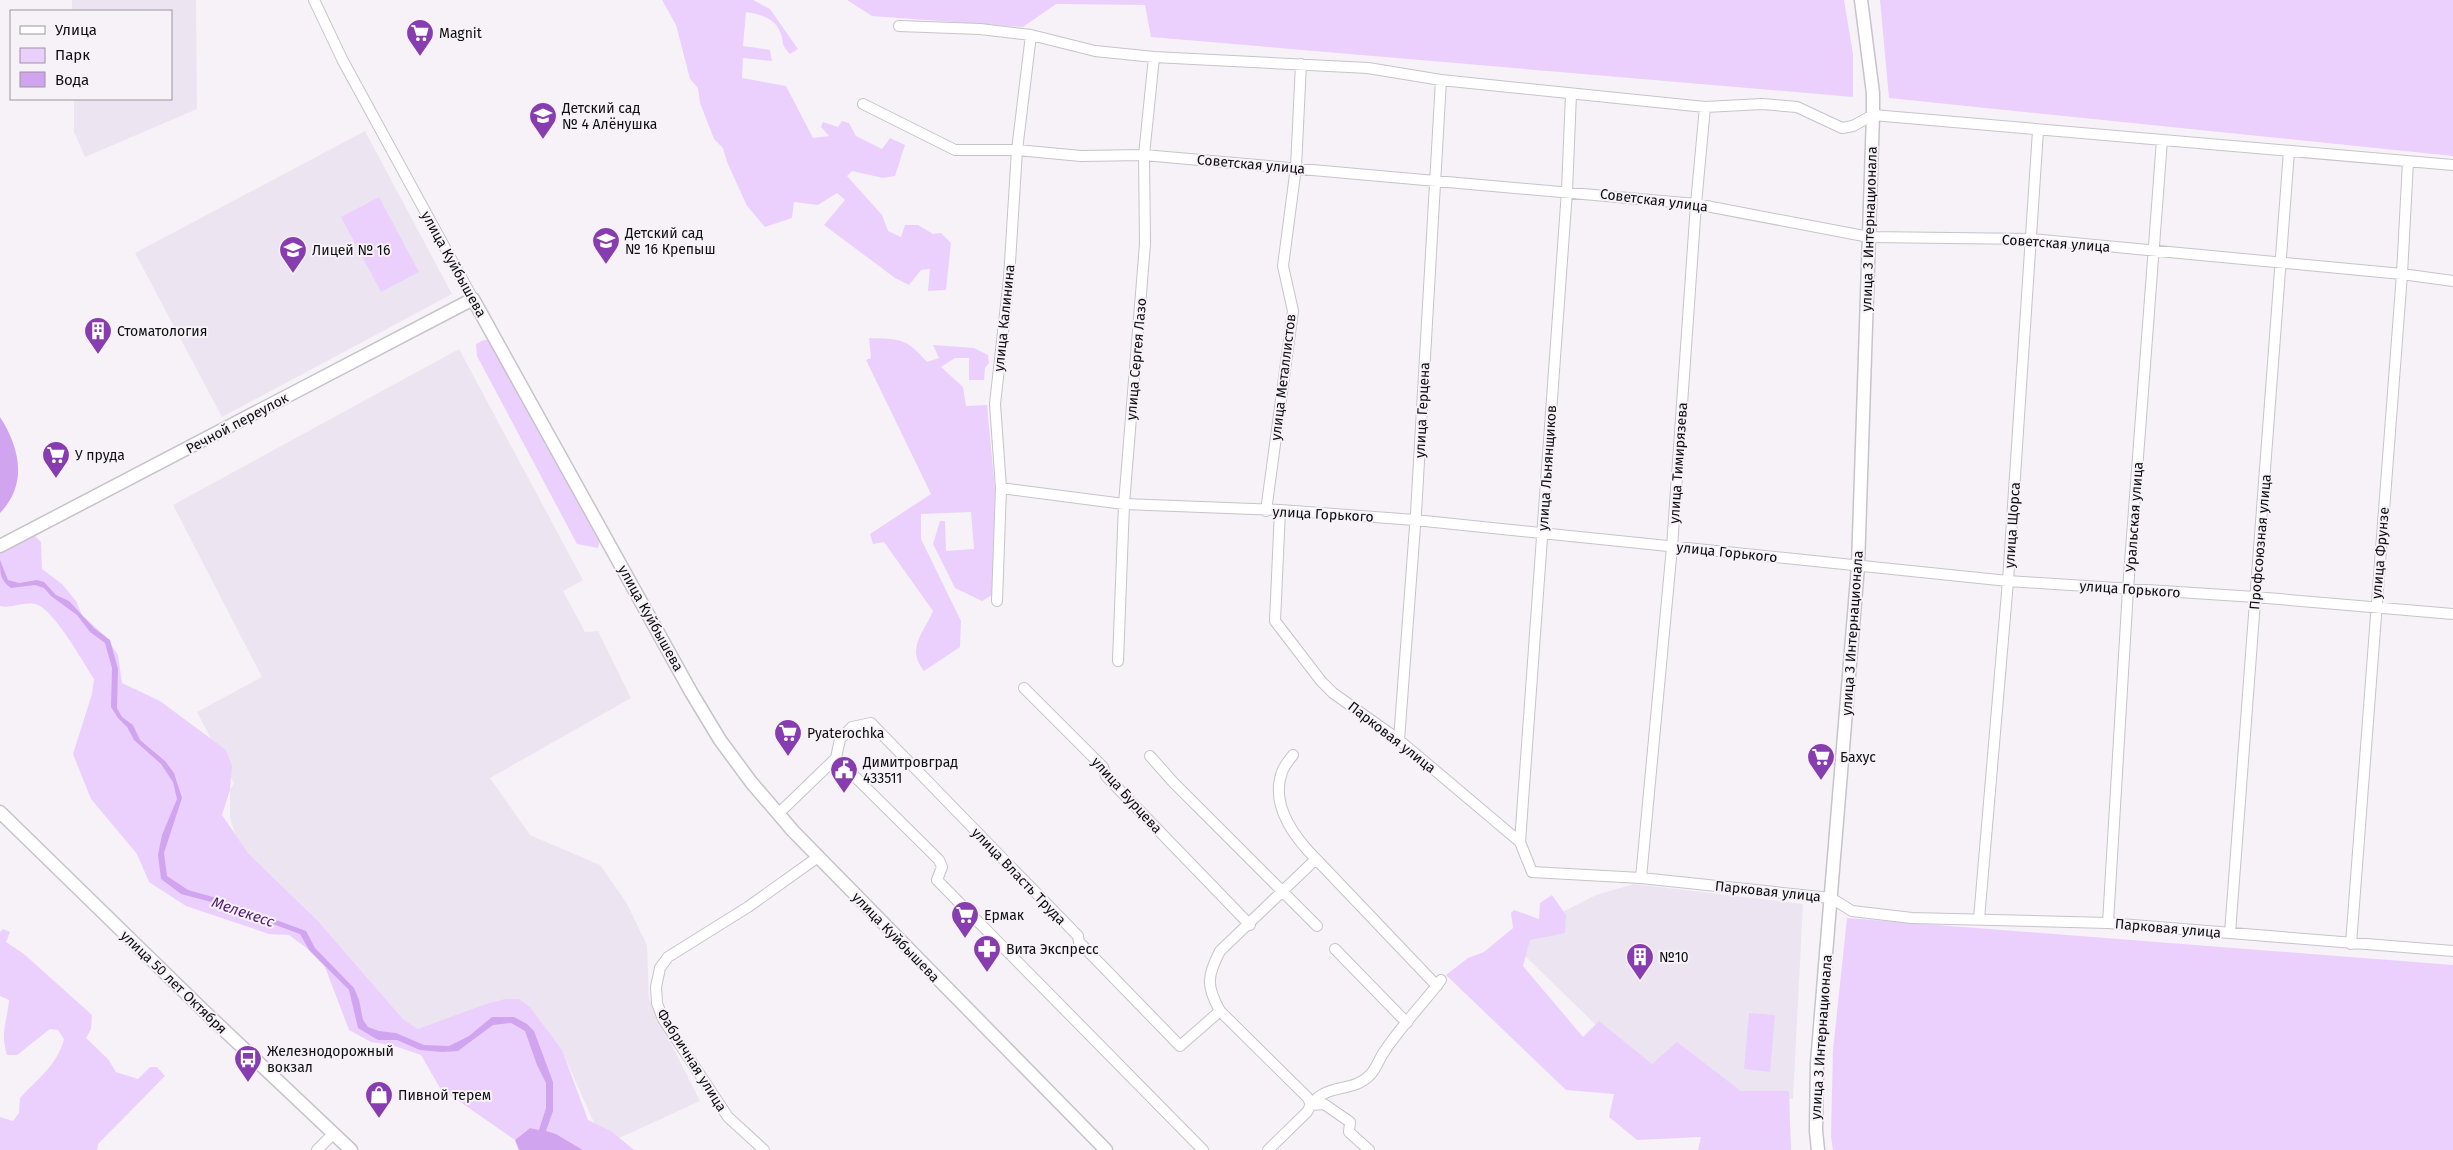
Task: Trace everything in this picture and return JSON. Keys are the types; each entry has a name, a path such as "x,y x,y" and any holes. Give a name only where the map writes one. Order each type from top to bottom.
{"main road":[{"name":"улица 3 Интернационала","path":"1818,1150 1816,1132 1816,1063 1858,566 1873,115 1873,93 1861,0"},
{"name":"Речной переулок","path":"1,546 473,299"},
{"name":"улица Куйбышева","path":"473,299 693,695 720,740 751,782 818,857 1106,1150"},
{"name":"улица 50 лет Октября","path":"0,812 210,1017 351,1150"}],"street":[{"name":"улица Куйбышева","path":"314,0 343,61 473,299"},
{"path":"899,26 980,29 1031,35 1095,51 1154,57 1368,68 1441,80 1706,107 1762,104 1797,107 1842,128 1853,126 1873,115 2038,131 2453,165"},
{"name":"улица Калинина","path":"997,601 1001,488 995,404 1010,278 1017,150 1031,35"},
{"name":"улица Сергея Лазо","path":"1118,661 1124,504 1145,244 1144,155 1154,57"},
{"name":"улица Металлистов","path":"1266,511 1293,311 1283,266 1296,167 1301,64"},
{"name":"улица Герцена","path":"1399,740 1415,520 1441,80"},
{"name":"улица Льнянщиков","path":"1520,842 1567,191 1571,94"},
{"name":"Советская улица","path":"863,104 955,150 1017,150 1082,156 1144,155 1296,167 1696,204 1869,237 2031,239 2282,262 2453,281"},
{"name":"улица Тимирязева","path":"1641,878 1672,547 1696,204 1706,107"},
{"name":"улица Щорса","path":"1980,919 2008,581 2038,131"},
{"name":"Уральская улица","path":"2108,923 2128,589 2162,140"},
{"name":"Профсоюзная улица","path":"2230,933 2289,151"},
{"name":"улица Фрунзе","path":"2351,944 2402,274 2408,162"},
{"name":"улица Горького","path":"1001,488 1124,504 1266,511 1280,510 1415,520 2008,581 2255,597 2453,614"},
{"name":"Парковая улица","path":"1280,510 1275,621 1321,681 1333,693 1399,740 1520,842 1532,872 1641,878 1831,898 1852,911 1912,918 2108,923 2453,951"},
{"name":"улица Бурцева","path":"1024,688 1103,767 1106,776 1250,925"},
{"name":"улица Власть Труда","path":"836,758 840,739 852,727 870,723 1078,936 1079,942 1180,1046 1220,1011"},
{"path":"1268,1150 1307,1112 1324,1092 1352,1085 1370,1075 1384,1051 1439,983 1316,859 1293,832 1280,802 1282,771 1292,755"},
{"path":"1150,756 1173,782 1317,926"},
{"path":"778,814 836,758 939,860 942,867 937,880 1203,1150"},
{"name":"Фабричная улица","path":"764,1150 728,1117 706,1085 663,1019 656,1003 656,986 660,968 668,957 748,908 818,857"},
{"path":"1311,1105 1308,1098 1220,1011 1209,988 1211,968 1220,951 1250,925 1316,859"},
{"path":"1335,949 1407,1023"},
{"path":"1311,1105 1324,1104 1350,1122 1349,1132 1369,1150"},
{"path":"317,1150 333,1134"}],"shaded area":[{"path":"72,0 196,0 197,109 85,157 74,132 74,100 172,100 172,10 72,10"},
{"name":"Лицей № 16","path":"365,131 452,294 222,417 135,253"},
{"path":"459,349 583,580 563,591 585,632 598,631 631,698 490,778 530,835 600,865 626,902 647,945 649,1000 700,1101 604,1145 562,1051 552,1038 418,1029 403,1019 318,921 248,853 236,836 230,818 230,790 234,783 197,712 262,677 173,505"},
{"path":"1634,884 1803,904 1793,1099 1734,1098 1648,1076 1515,946 1541,923 1596,895"}],"green space":[{"path":"662,0 753,0 770,9 798,49 790,54 784,47 778,27 774,23 761,16 746,12 743,46 770,50 772,61 743,58 742,78 786,86 813,138 829,136 821,127 823,122 838,127 842,121 849,123 856,136 882,149 890,138 905,145 895,176 883,178 852,171 847,176 882,215 888,231 901,237 905,225 918,225 933,234 941,233 951,243 946,290 928,291 930,269 921,270 909,285 895,278 824,225 845,200 837,193 818,205 794,202 792,218 765,227 747,206 727,162 723,148 714,139 700,103 698,88 690,79 676,25"},
{"path":"847,0 1844,0 1853,54 1853,97 1151,37 1145,5 1056,4 1023,27 872,16"},
{"path":"1880,0 2453,0 2453,156 1889,98"},
{"path":"379,197 419,272 381,292 341,217"},
{"path":"869,338 902,341 914,348 927,362 939,358 933,345 974,348 988,355 989,363 985,368 984,380 969,380 969,358 955,358 941,367 963,387 966,406 987,405 995,490 992,595 982,601 955,588 933,544 940,521 945,521 946,551 974,549 971,512 921,514 921,539 961,621 960,647 924,671 916,655 916,648 933,611 884,542 873,544 870,534 931,494 866,360 871,358"},
{"path":"488,340 600,539 598,548 577,544 477,356 476,344"},
{"path":"35,536 41,542 42,569 62,584 76,601 82,615 105,636 118,655 122,683 160,701 226,750 232,766 230,790 222,815 248,853 318,921 403,1019 418,1029 486,1004 505,999 519,999 530,1007 562,1050 588,1120 611,1131 634,1150 583,1150 556,1134 530,1128 515,1140 440,1088 421,1055 392,1045 371,1042 349,1030 325,967 309,950 289,935 269,934 186,906 149,882 137,854 91,799 73,754 92,694 94,679 68,638 45,609 33,604 0,606 0,549"},
{"path":"1552,895 1566,915 1565,933 1530,940 1523,966 1583,1037 1599,1021 1652,1064 1677,1042 1741,1091 1789,1091 1791,1150 1698,1150 1701,1137 1637,1140 1609,1117 1614,1094 1566,1090 1446,975 1468,958 1484,952 1513,928 1511,913 1514,910 1539,919 1540,903"},
{"path":"1847,918 2453,965 2453,1150 1833,1150 1831,1137 1833,1050"},
{"path":"3,929 10,932 6,942 24,954 92,1015 91,1029 86,1038 108,1059 116,1072 138,1079 150,1067 157,1067 165,1076 98,1144 97,1150 0,1150 0,1117 13,1121 19,1113 20,1098 57,1057 64,1039 58,1030 50,1029 17,1055 7,1055 4,1034 9,1000 0,996 0,932"},
{"path":"1749,1013 1775,1015 1770,1072 1744,1069"}],"water":[{"path":"0,417 7,429 16,453 18,478 9,502 0,513"},
{"name":"Мелекесс","path":"0,560 8,580 19,583 37,580 44,582 56,595 69,601 94,628 110,640 118,669 117,708 122,717 133,725 140,740 165,761 174,773 182,798 164,853 167,876 188,890 220,899 306,931 315,948 354,988 359,1000 363,1020 368,1027 379,1031 396,1033 424,1045 449,1046 469,1036 492,1017 514,1017 527,1024 534,1031 553,1082 553,1111 546,1131 556,1134 583,1150 519,1150 515,1140 530,1128 539,1130 546,1108 546,1083 537,1065 525,1031 511,1023 493,1025 458,1051 442,1052 420,1050 397,1040 378,1040 358,1028 349,990 309,950 300,934 219,904 181,894 161,879 158,855 162,835 177,799 173,782 161,764 134,740 127,727 111,707 112,668 105,643 90,632 77,615 51,596 44,588 35,585 11,588 1,576"}],"place":[{"name":"Magnit","path":"420,57"},
{"name":"Детский сад № 4 Алёнушка","path":"543,140"},
{"name":"Детский сад № 16 Крепыш","path":"606,265"},
{"name":"Лицей № 16","path":"293,274"},
{"name":"Стоматология","path":"98,355"},
{"name":"У пруда","path":"56,479"},
{"name":"Pyaterochka","path":"788,757"},
{"name":"Бахус","path":"1821,781"},
{"name":"Димитровград 433511","path":"844,794"},
{"name":"Ермак","path":"965,939"},
{"name":"Вита Экспресс","path":"987,973"},
{"name":"№10","path":"1640,981"},
{"name":"Железнодорожный вокзал","path":"248,1083"},
{"name":"Пивной терем","path":"379,1119"}]}
